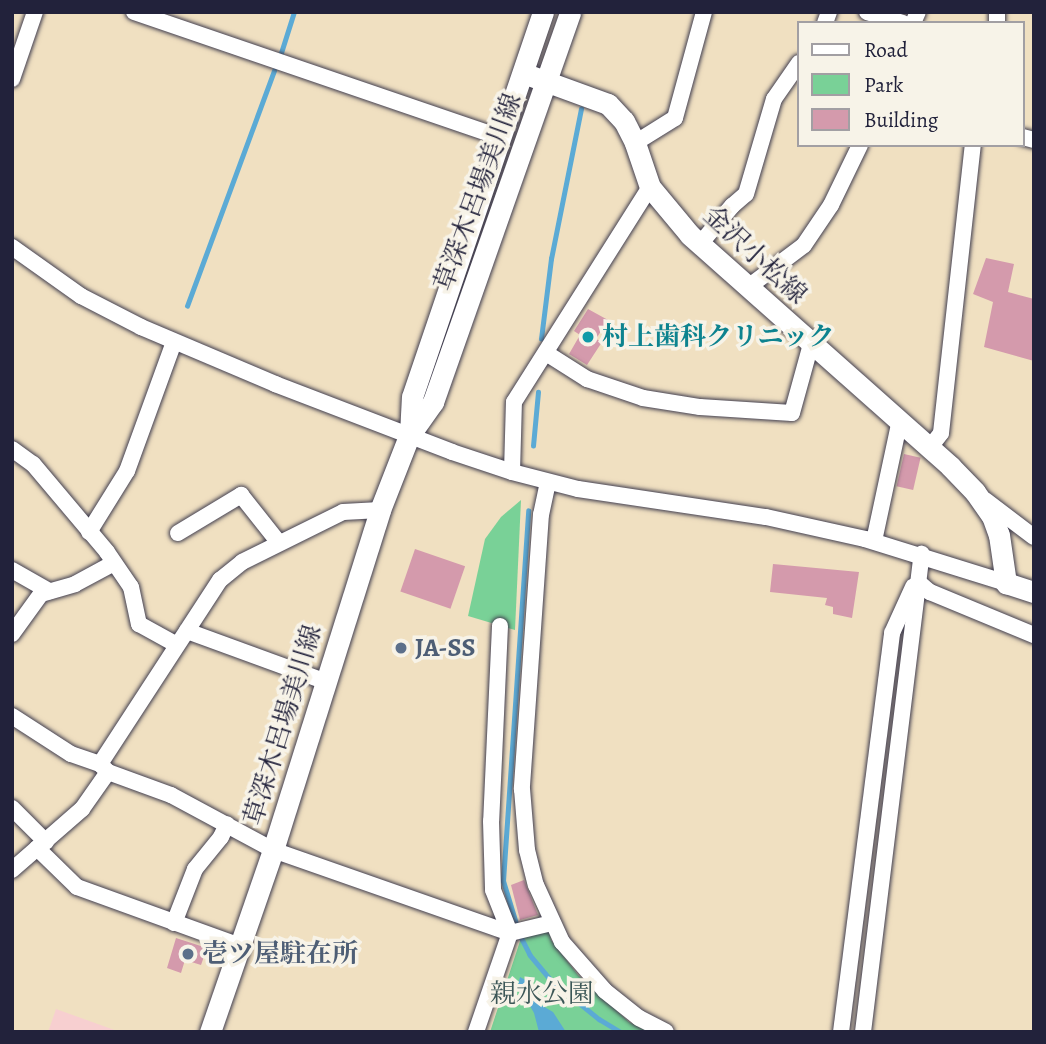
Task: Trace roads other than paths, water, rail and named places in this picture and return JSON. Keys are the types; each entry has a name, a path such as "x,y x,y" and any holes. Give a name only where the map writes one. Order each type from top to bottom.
{"main road":[{"path":"523,73 543,12"},
{"path":"549,80 570,12"},
{"name":"草深木呂場美川線","path":"410,436 412,397 523,73"},
{"name":"金沢小松線","path":"523,73 549,80 608,104 624,121 635,143 650,187 700,244 811,344 931,446 975,492 992,516 999,535 1006,583"},
{"name":"草深木呂場美川線","path":"210,1032 273,849 380,510 410,436 433,402 549,80"},
{"path":"1006,583 1034,592"}],"street":[{"path":"12,79 35,12"},
{"path":"134,12 501,138"},
{"path":"635,143 676,118 704,12"},
{"path":"867,12 896,21"},
{"path":"700,244 732,206 746,194 774,99 797,66"},
{"path":"747,288 804,245 831,205 859,147"},
{"path":"931,446 941,433 973,147"},
{"path":"512,472 514,402 650,187"},
{"path":"12,247 90,301 174,342 410,436 512,472 548,482 766,517 874,541 922,554 1006,583"},
{"path":"89,532 127,471 174,342"},
{"path":"546,354 587,379 643,398 701,407 792,413 811,344"},
{"path":"874,541 900,420"},
{"path":"12,449 33,464 114,563 131,587 139,624 177,645"},
{"path":"548,482 541,514 522,789 527,850 536,885 562,942 582,968 605,991 639,1017 666,1032"},
{"path":"975,492 1034,537"},
{"path":"178,533 241,495 279,543"},
{"path":"12,870 82,809 177,645 220,580 242,562 343,512 380,510"},
{"path":"863,1032 922,554"},
{"path":"12,634 41,594 75,584 114,563"},
{"path":"12,570 49,591"},
{"path":"918,579 930,592 1034,635"},
{"path":"841,1032 892,633 918,579"},
{"path":"477,1032 510,933 493,890 491,821 500,626"},
{"path":"187,631 326,682"},
{"path":"12,716 71,754 171,795 273,849 510,933 552,923"},
{"path":"12,808 77,887 240,946"},
{"path":"174,923 195,869 221,837 227,824"}],"water":[{"path":"520,977 531,983 541,1005 553,1012 566,1032 539,1032 534,1013 518,985"}],"waterway":[{"path":"281,53 294,12"},
{"path":"187,306 274,71"},
{"path":"541,339 551,259 581,109"},
{"path":"533,446 538,392"},
{"path":"517,927 503,881 528,511"},
{"path":"520,935 530,955 551,980 599,1019 621,1032"}],"place":[{"name":"村上歯科クリニック","path":"588,337"},
{"name":"JA-SS","path":"401,648"},
{"name":"壱ツ屋駐在所","path":"188,954"}],"park label":[{"name":"親水公園","path":"542,994"}]}
